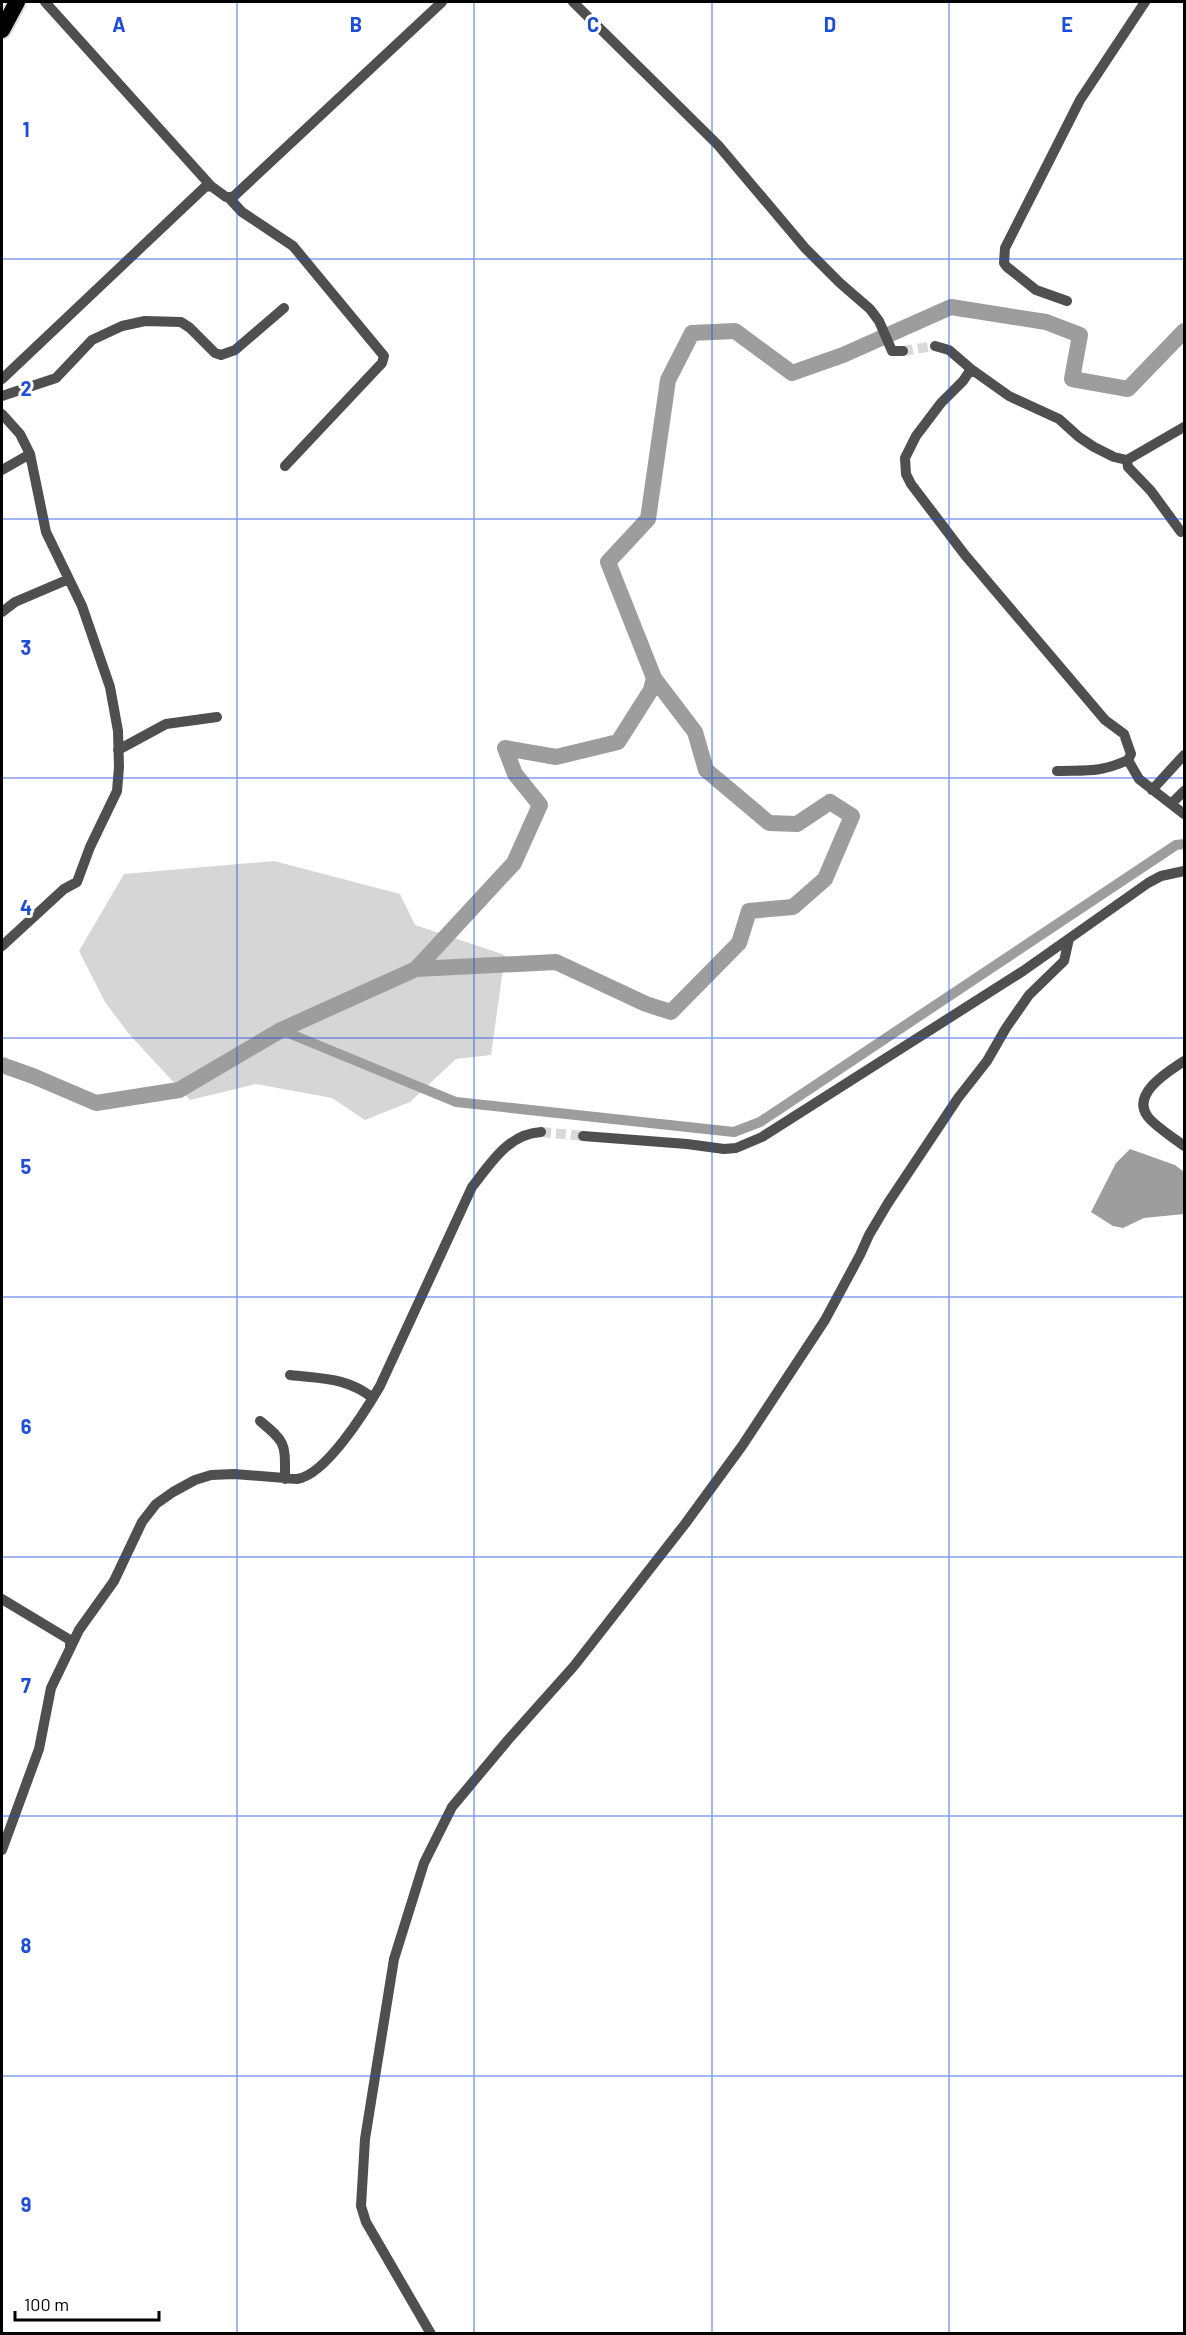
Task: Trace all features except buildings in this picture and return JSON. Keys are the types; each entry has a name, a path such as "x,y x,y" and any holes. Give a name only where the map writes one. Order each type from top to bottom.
{"highway":[{"path":"2,30 17,2"}],"street":[{"path":"45,2 212,186 229,198 242,212 293,246 384,356 382,363 285,466"},
{"path":"229,198 233,197 442,2"},
{"path":"573,2 718,145 805,248 870,309 879,321 894,352 903,351"},
{"path":"1067,302 1036,290 1020,279 1004,263 1005,248 1080,100 1145,2"},
{"path":"2,379 196,195 205,187 212,186"},
{"path":"2,396 57,378 92,340 122,326 145,321 181,322 198,335 215,353 221,355 235,350 284,308"},
{"path":"935,346 948,350 1009,396 1059,418 1079,437 1114,457 1127,460 1185,427"},
{"path":"971,369 916,436 905,458 906,474 911,484 965,555 1105,720 1124,734 1131,754 1128,760 1094,772 1058,771"},
{"path":"2,414 20,434 30,454 46,532 82,606 110,687 118,730 119,780 117,790 90,847 77,882 64,889 2,946"},
{"path":"2,470 30,454"},
{"path":"1127,460 1128,467 1151,491 1181,532"},
{"path":"2,612 15,602 69,579"},
{"path":"118,750 166,724 217,717"},
{"path":"1152,790 1185,755"},
{"path":"1128,760 1139,779 1185,814"},
{"path":"1171,804 1185,791"},
{"path":"583,1136 724,1149 736,1148 762,1137 1013,977 1148,883 1161,876 1185,871"},
{"path":"431,2334 366,2222 361,2206 365,2139 394,1959 424,1863 453,1807 508,1740 574,1666 685,1524 742,1446 825,1320 888,1203 958,1098 987,1061 1029,995 1064,961 1069,939"},
{"path":"1185,1061 1153,1085 1143,1100 1147,1116 1185,1146"},
{"path":"2,1850 39,1749 51,1688 79,1630 114,1581 142,1522 156,1504 195,1480 211,1475 305,1478 320,1467 343,1441 373,1398 472,1187 512,1141 530,1133 541,1132"},
{"path":"290,1375 344,1381 373,1398"},
{"path":"260,1421 279,1436 284,1444 285,1479"},
{"path":"2,1599 70,1640 70,1648"}],"shaded area":[{"path":"274,861 400,894 415,925 505,955 491,1055 456,1059 410,1102 365,1120 332,1098 256,1084 190,1100 129,1034 105,1002 79,951 124,874"},
{"path":"1130,1149 1175,1165 1184,1172 1184,1214 1144,1218 1123,1228 1113,1226 1091,1212 1116,1163"}],"waterway":[{"path":"2,1065 96,1103 179,1090 281,1030 416,969 514,863 540,805 515,774 505,748 556,757 618,742 651,690 654,678 608,562 648,519 668,380 692,333 735,331 792,373 843,355 951,307 1046,322 1080,335 1072,379 1128,389 1184,331"},
{"path":"416,969 556,962 646,1004 671,1012 739,943 749,911 793,907 825,879 852,816 830,802 797,824 769,823 706,770 695,732 654,678"},
{"path":"281,1030 456,1102 734,1132 760,1122 1176,845 1184,844"}],"tunnel":[{"path":"903,351 935,346"},
{"path":"541,1132 583,1136"}]}
